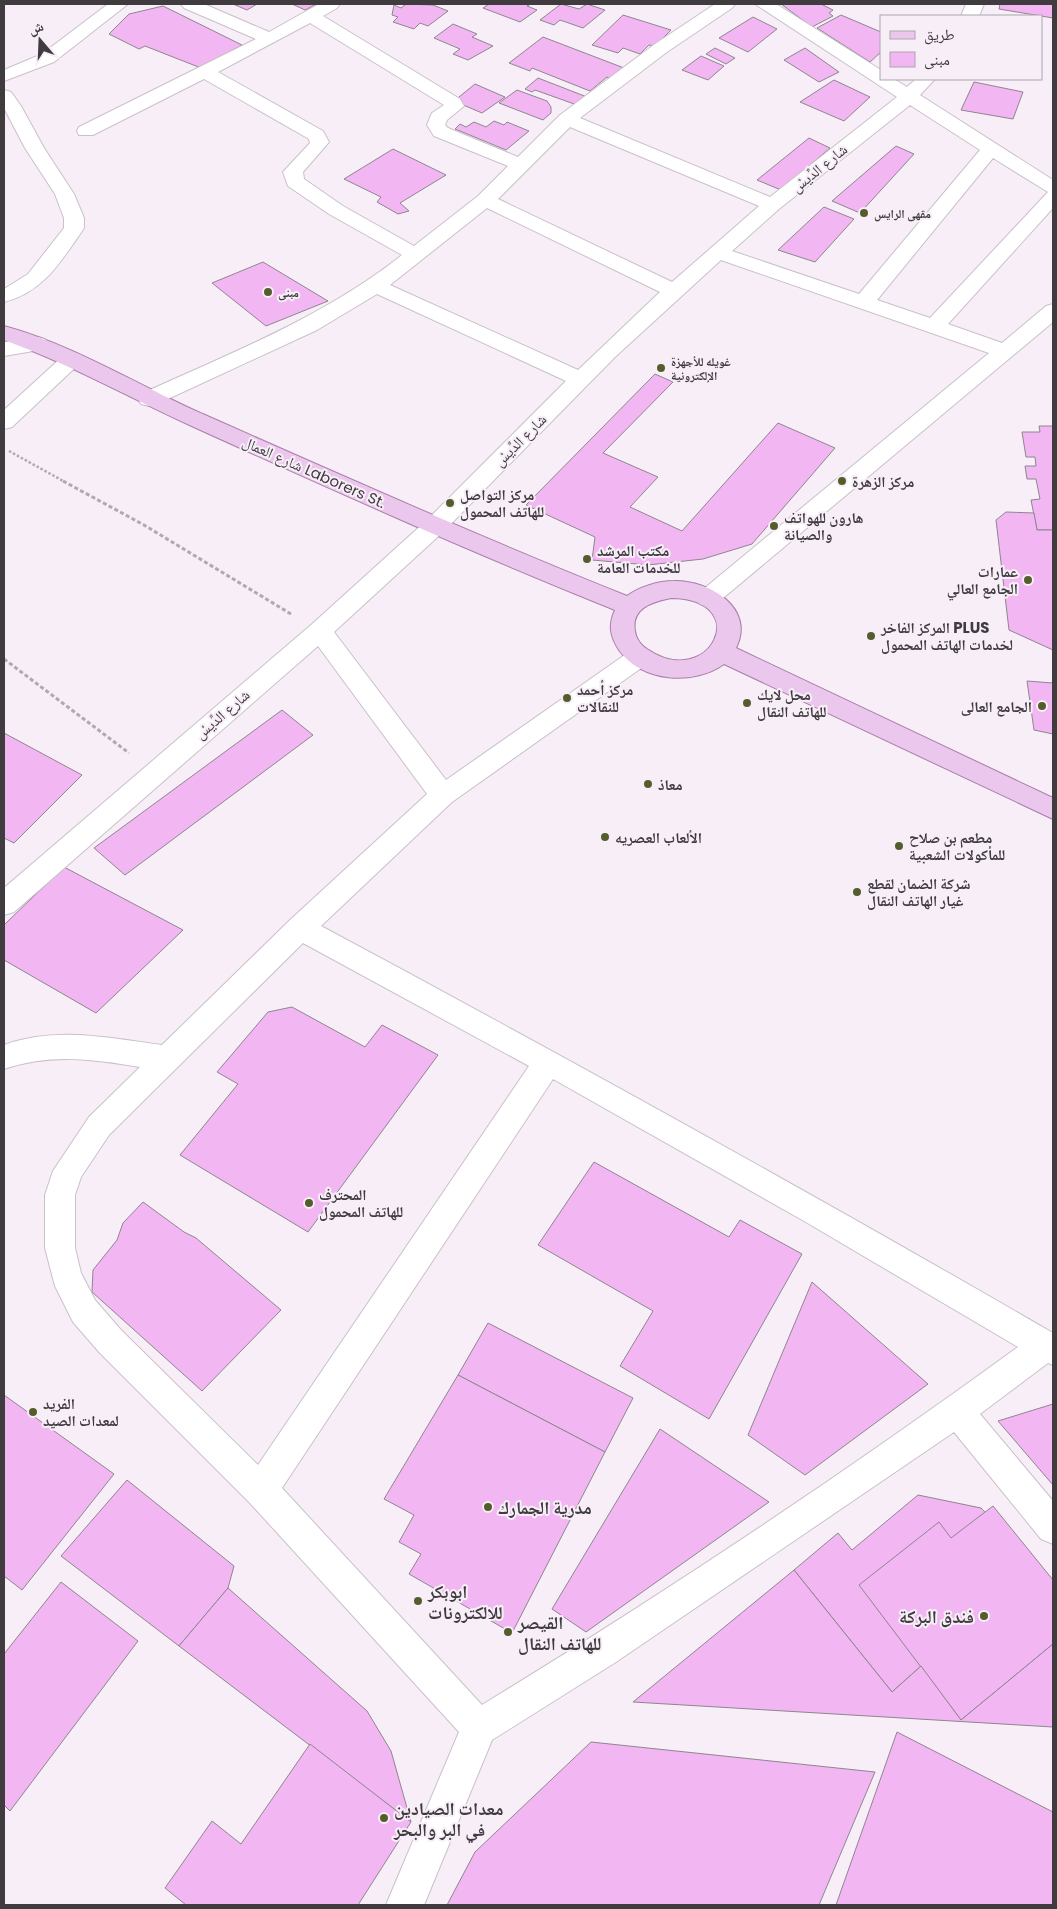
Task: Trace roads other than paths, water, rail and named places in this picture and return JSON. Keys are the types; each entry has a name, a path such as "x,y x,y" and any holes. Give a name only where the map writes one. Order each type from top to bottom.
{"main road":[{"name":"شارع العمال Laborers St.","path":"4,332 38,344 150,399 514,561 628,606"},
{"path":"671,588 697,592 708,598 725,614 729,623 730,634 722,652 705,664 683,670 667,669 638,658 628,649 619,627 621,616 628,606 646,593 671,588"},
{"path":"722,652 1053,809"}],"street":[{"path":"4,76 48,58 119,4"},
{"path":"190,4 270,39"},
{"path":"86,131 270,39 312,17 331,4"},
{"path":"150,399 310,325 376,286 485,200 567,119 660,48 726,4"},
{"path":"764,4 880,79"},
{"path":"312,17 453,103 455,106 439,117 436,125 441,132 520,165"},
{"path":"205,72 316,135 320,142 314,151 293,172 295,182 336,210 416,255"},
{"path":"882,80 1053,188"},
{"name":"شارع الدِّيسْ","path":"4,904 320,631 435,526 580,380 674,291 772,205 908,97 925,80"},
{"path":"4,96 18,114 29,140 61,190 75,220 74,228 43,269 21,291 4,296"},
{"path":"567,119 772,205"},
{"path":"864,302 990,148"},
{"path":"934,327 1053,198"},
{"path":"485,200 674,291"},
{"path":"719,253 1004,351"},
{"path":"376,286 580,380"},
{"path":"708,598 1053,310"},
{"path":"4,350 38,344"},
{"path":"4,422 71,360"},
{"path":"320,631 386,722 443,795"},
{"path":"479,1727 261,1490 110,1341 84,1310 66,1276 60,1248 60,1195 68,1171 100,1126 300,928 443,795 638,658"},
{"path":"300,928 548,1062 815,1211 1049,1348 604,1650 479,1727 406,1905"},
{"path":"4,1057 15,1052 57,1045 168,1058"},
{"path":"261,1490 548,1062"},
{"path":"957,1411 1053,1527"}],"place":[{"name":"مقهى الرايس","path":"864,213"},
{"name":"مبنى","path":"268,292"},
{"name":"غويله للأجهزة الإلكترونية","path":"661,368"},
{"name":"مركز الزهرة","path":"842,481"},
{"name":"مركز التواصل للهاتف المحمول","path":"450,503"},
{"name":"هارون للهواتف والصيانة","path":"774,526"},
{"name":"مكتب المرشد للخدمات العامة","path":"587,559"},
{"name":"عمارات الجامع العالي","path":"1028,580"},
{"name":"المركز الفاخر PLUS لخدمات الهاتف المحمول","path":"871,636"},
{"name":"مركز أحمد للنقالات","path":"567,698"},
{"name":"محل لايك للهاتف النقال","path":"747,703"},
{"name":"الجامع العالى","path":"1042,706"},
{"name":"معاذ","path":"648,784"},
{"name":"الألعاب العصريه","path":"605,837"},
{"name":"مطعم بن صلاح للمأكولات الشعبية","path":"899,846"},
{"name":"شركة الضمان لقطع غيار الهاتف النقال","path":"857,892"},
{"name":"المحترف للهاتف المحمول","path":"309,1203"},
{"name":"الفريد لمعدات الصيد","path":"33,1412"},
{"name":"مدرية الجمارك","path":"488,1507"},
{"name":"ابوبكر للالكترونات","path":"418,1601"},
{"name":"فندق البركة","path":"984,1616"},
{"name":"القيصر للهاتف النقال","path":"508,1632"},
{"name":"معدات الصيادين في البر والبحر","path":"384,1818"}]}
